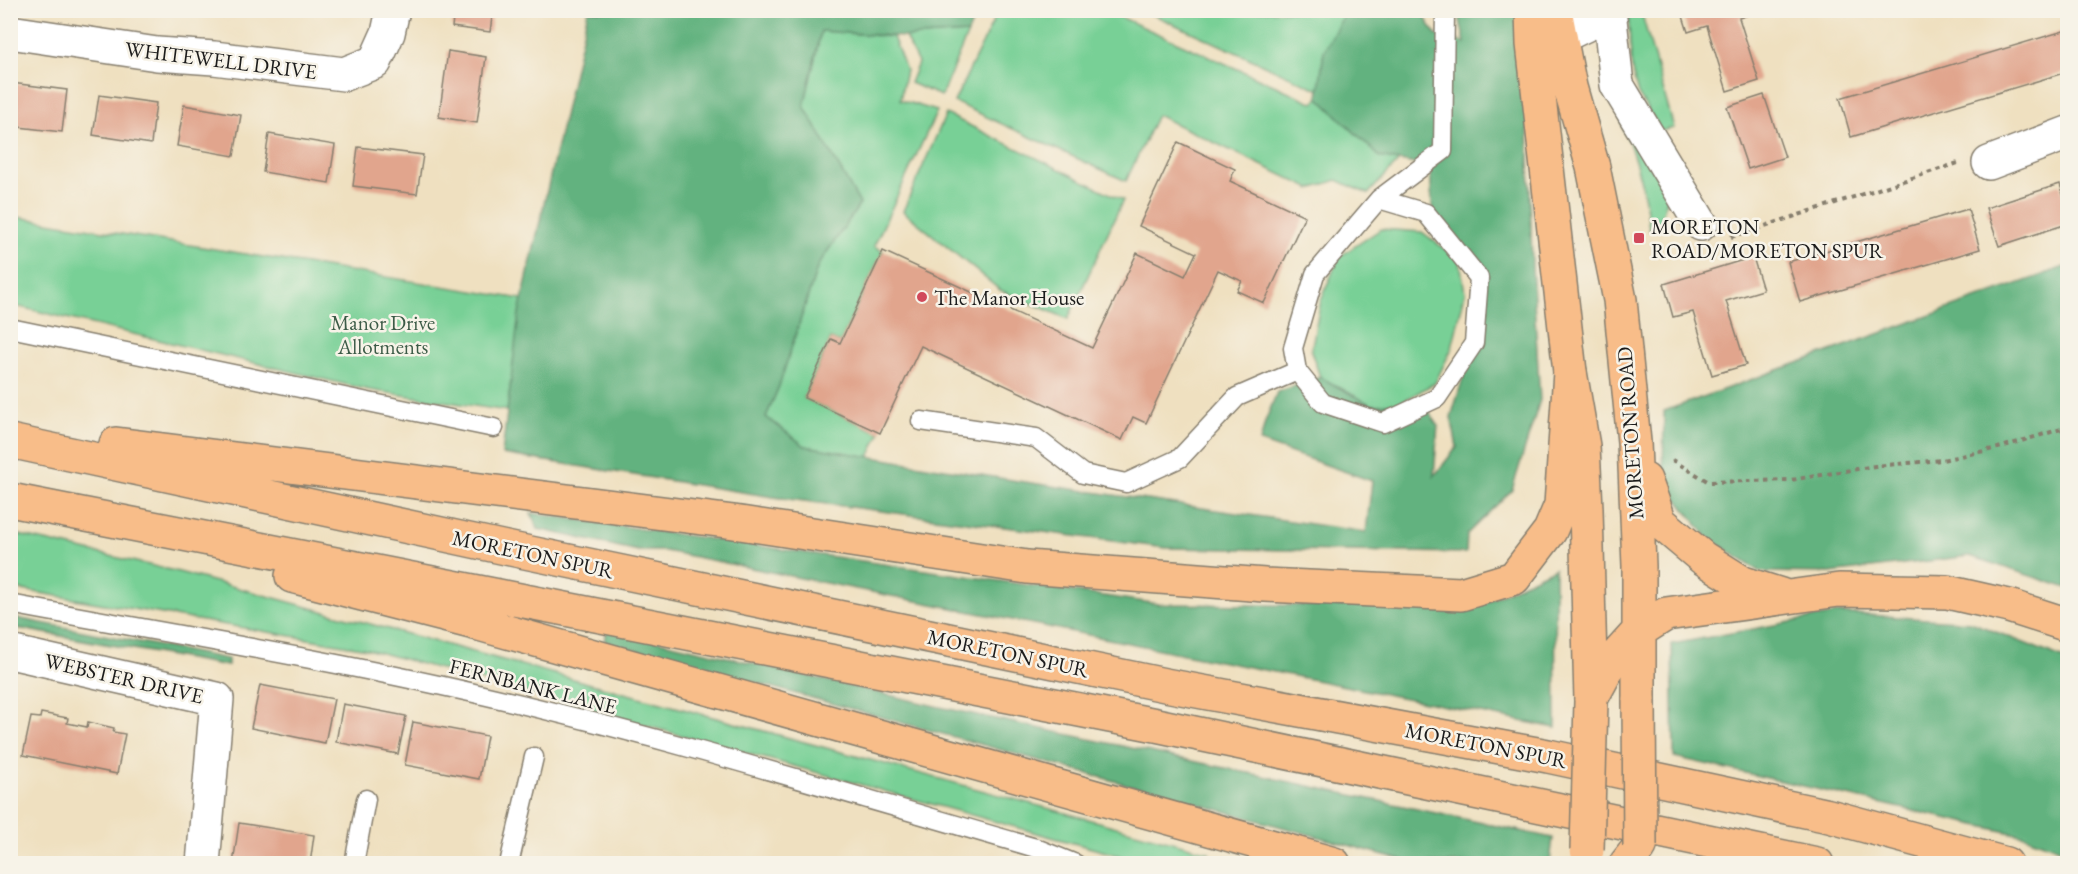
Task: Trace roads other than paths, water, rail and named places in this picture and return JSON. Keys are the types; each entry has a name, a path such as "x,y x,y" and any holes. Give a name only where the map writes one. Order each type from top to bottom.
{"main road":[{"path":"1532,10 1533,44 1570,372 1583,446 1591,700 1587,857"},
{"name":"MORETON ROAD","path":"1558,24 1570,87 1593,166 1620,300 1634,450 1639,567 1636,858"},
{"path":"10,432 734,522 1027,567 1265,585 1461,594 1514,578 1550,531 1562,505 1570,372"},
{"name":"MORETON SPUR","path":"10,441 506,548 1154,683 1571,761 1829,816 2006,864"},
{"path":"1634,450 1660,522 1703,558 1743,583 1787,597"},
{"path":"10,502 479,624 1334,864"},
{"name":"MORETON SPUR","path":"10,502 1144,723 1817,864"},
{"path":"1591,700 1611,662 1639,631 1666,614 1839,590 1947,592 2009,606 2067,625"}],"street":[{"name":"WHITEWELL DRIVE","path":"10,32 157,54 214,58 344,74 375,62 388,33 393,10"},
{"path":"1558,24 1610,12 1617,85 1701,224"},
{"path":"1989,163 2067,133"},
{"name":"WEBSTER DRIVE","path":"10,652 217,699 203,864"}],"lane":[{"path":"1379,199 1426,213 1479,278 1474,343 1437,398 1383,423 1323,403 1298,371 1293,348 1315,274 1379,199 1443,151 1445,10"},
{"path":"10,327 494,428"},
{"path":"921,421 1036,438 1083,474 1126,483 1180,458 1237,397 1298,371"},
{"name":"FERNBANK LANE","path":"10,604 291,656 474,693 674,744 1036,848 1076,864"},
{"path":"509,864 534,757"},
{"path":"354,864 366,799"}],"place":[{"name":"MORETON ROAD/MORETON SPUR","path":"1639,238"},
{"name":"The Manor House","path":"922,297"}],"park label":[{"name":"Manor Drive Allotments","path":"383,334"}]}
